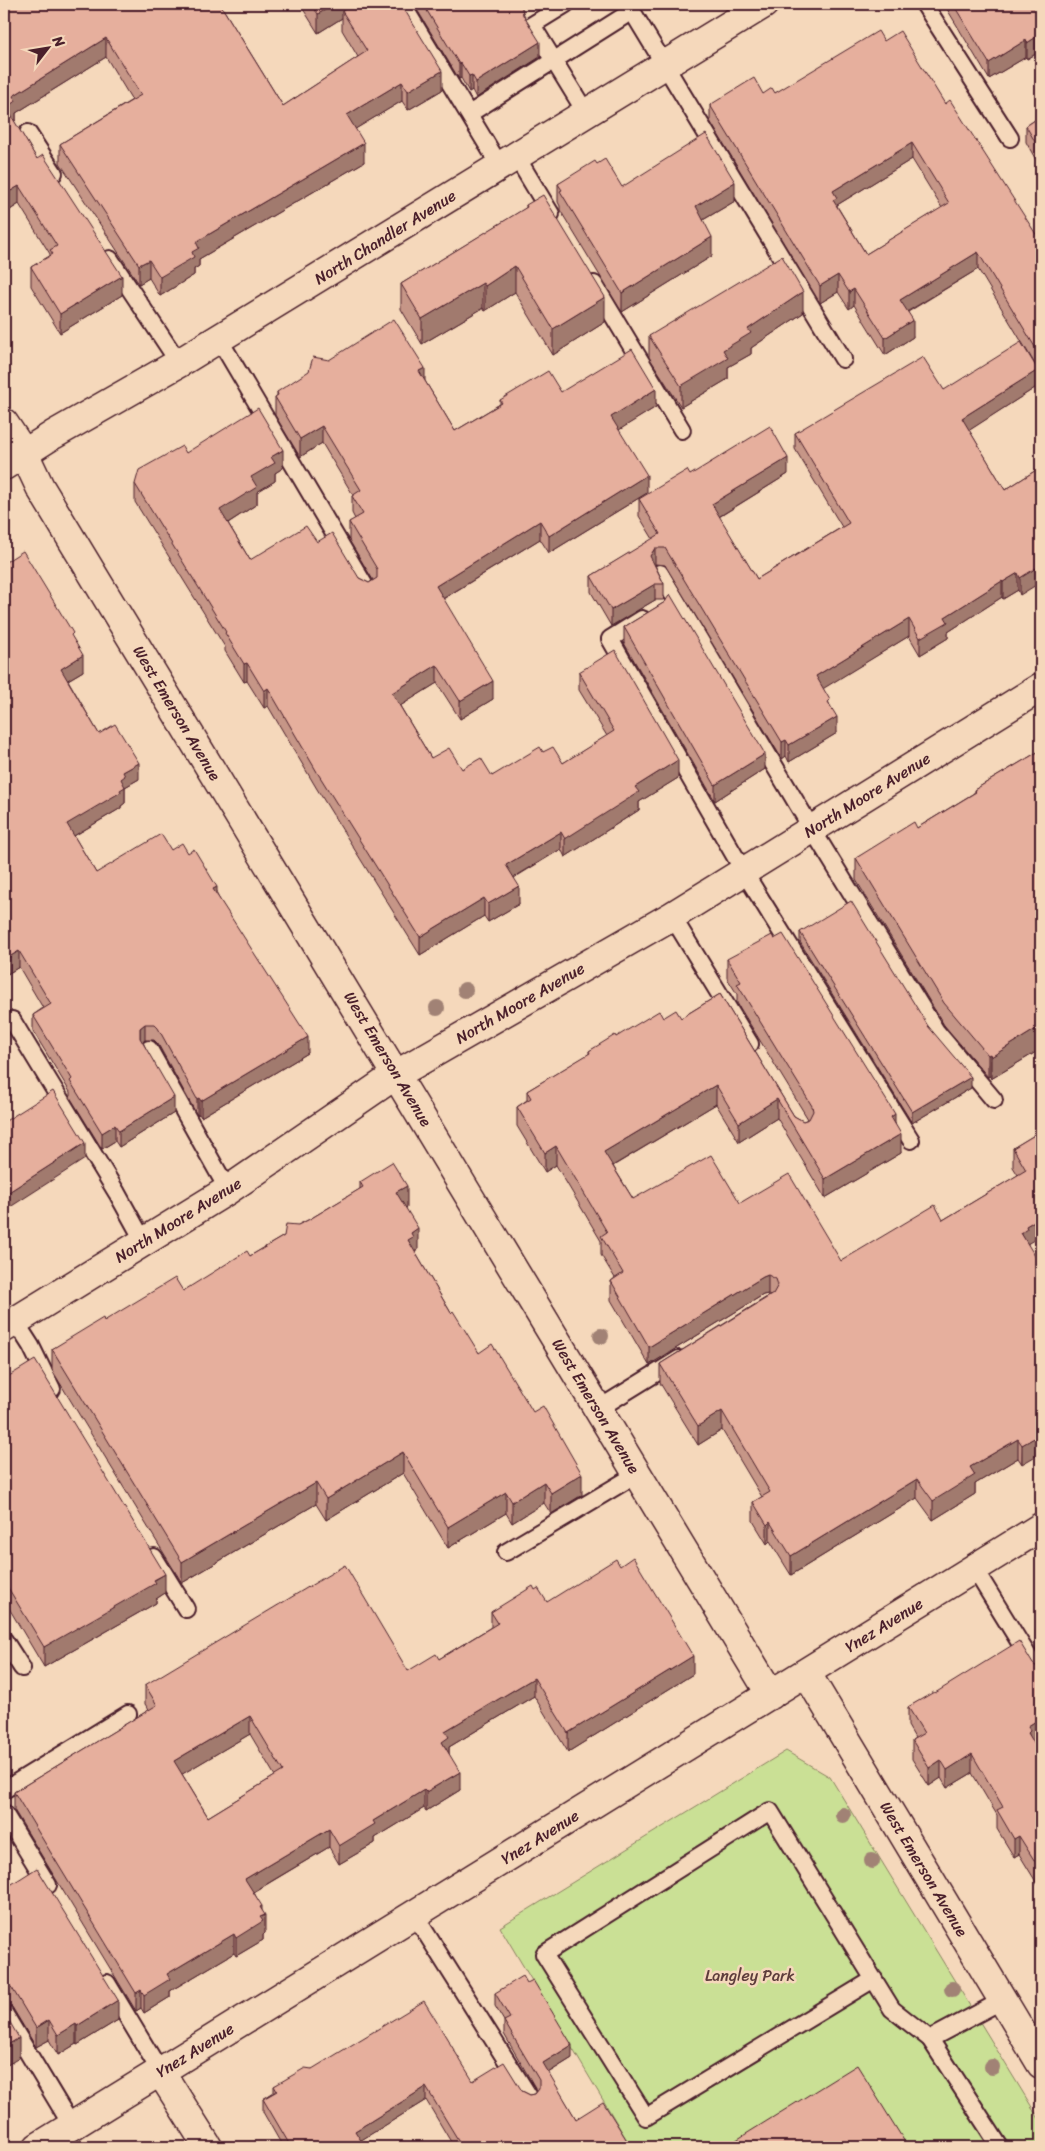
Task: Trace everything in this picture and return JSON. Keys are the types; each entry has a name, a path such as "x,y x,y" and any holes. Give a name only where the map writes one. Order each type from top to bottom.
{"street":[{"name":"North Chandler Avenue","path":"14,460 219,339 764,4"},
{"name":"West Emerson Avenue","path":"4,423 14,460 45,496 772,1695"},
{"name":"North Moore Avenue","path":"10,1324 228,1190 397,1074 672,916 1041,687"},
{"name":"Ynez Avenue","path":"38,2147 807,1674 1041,1527"},
{"name":"West Emerson Avenue","path":"807,1674 1041,2064"},
{"path":"160,2071 208,2147"}],"lane":[{"path":"402,4 469,114 508,161 561,231"},
{"path":"566,4 532,25 586,113"},
{"path":"924,4 1010,138"},
{"path":"469,114 554,61 634,6 664,65 843,359"},
{"path":"28,133 61,183"},
{"path":"104,250 179,363"},
{"path":"586,272 682,430"},
{"path":"219,339 368,591"},
{"path":"660,573 812,830 936,1031 994,1100"},
{"path":"660,609 610,639 744,872 911,1140"},
{"path":"672,916 756,1054"},
{"path":"12,1020 117,1193 144,1242"},
{"path":"149,1049 228,1190"},
{"path":"10,1324 31,1346 42,1372 58,1400"},
{"path":"598,1409 694,1350"},
{"path":"506,1552 637,1474"},
{"path":"145,1542 186,1609"},
{"path":"974,1568 1041,1677"},
{"path":"4,1640 22,1668"},
{"path":"4,1790 128,1714"},
{"path":"874,1979 646,2117 544,1954 770,1811 874,1979 892,2009 930,2039 1000,2147"},
{"path":"4,1812 54,1896"},
{"path":"414,1914 530,2098"},
{"path":"99,1971 160,2071"},
{"path":"930,2039 1003,2000"},
{"path":"4,2013 72,2126"}],"green space":[{"name":"Langley Park","path":"786,1751 830,1777 1041,2122 1041,2147 631,2147 500,1927"}],"building":[{"path":"4,4 220,4 283,106 367,51 342,11 354,4 387,4 389,6 401,4 442,71 408,91 402,82 347,115 364,143 196,242 199,248 192,252 194,257 160,277 149,260 139,265 60,144 141,95 106,38 13,96 16,101 6,107 37,159 43,155 122,276 60,314 31,267 53,254 50,250 57,246 19,186 4,195"},
{"path":"311,4 335,4 318,14"},
{"path":"423,4 520,4 523,15 540,42 476,82 472,75 469,76 461,63 459,64"},
{"path":"953,4 1041,4 1041,34 1027,43 1026,40 989,63"},
{"path":"878,31 884,41 900,31 945,104 950,100 1041,242 1041,351 1038,352 978,252 900,300 913,320 885,338 854,289 849,292 838,275 820,286 710,105 754,78 763,94 772,88 775,93","holes":["912,143 949,203 866,254 833,200 837,198 833,191"]},
{"path":"1041,116 1041,152 1026,126"},
{"path":"706,134 735,182 696,206 712,237 622,293 560,191 562,190 558,184 595,161 597,164 605,159 622,187"},
{"path":"543,195 605,297 553,329 515,266 485,286 483,283 422,319 401,284 527,207 526,205"},
{"path":"782,256 803,292 748,329 751,333 723,350 728,358 681,386 649,336"},
{"path":"394,319 425,368 419,371 455,431 502,403 500,400 548,371 561,392 632,349 656,389 611,417 647,475 549,536 540,521 436,586 493,681 460,701 437,665 392,693 431,758 449,748 462,769 481,758 492,776 540,747 543,752 553,747 563,763 614,731 579,672 615,650 678,760 635,787 639,792 565,839 561,832 506,865 519,886 488,904 484,898 420,937 317,772 268,688 264,691 247,663 244,664 135,484 139,470 182,446 186,453 258,408 283,450 271,457 275,463 251,477 257,487 220,510 250,560 306,526 317,542 332,533 359,578 369,583 377,578 377,569 349,522 363,514 352,496 361,490 322,426 300,439 275,397 278,395 277,392 309,371 313,357 329,360"},
{"path":"1021,342 1038,370 962,418 1005,490 1041,467 1041,565 1020,578 1018,573 1002,581 945,617 948,622 920,638 909,619 816,676 830,700 828,702 837,717 789,745 786,740 782,742 665,548 655,548 650,556 664,584 655,584 611,610 591,576 660,534 639,499 687,470 690,475 770,426 788,458 712,504 757,579 849,523 795,433 923,357 944,390"},
{"path":"23,551 73,633 71,635 83,655 61,669 99,734 115,724 139,763 123,772 125,776 121,779 125,787 120,790 121,792 67,824 96,873 161,834 171,850 182,843 188,853 194,849 217,887 213,889 308,1037 201,1101 199,1098 197,1099 158,1028 154,1024 145,1024 140,1028 140,1038 174,1097 119,1131 115,1125 102,1133 33,1015 51,1004 19,951 4,960 4,563"},
{"path":"670,594 765,754 715,785 624,627 665,602"},
{"path":"1041,750 1041,1026 991,1057 944,1003 856,858 914,822 917,828 976,792 974,790"},
{"path":"851,901 928,1026 971,1077 912,1112 800,932"},
{"path":"783,934 895,1114 891,1117 901,1134 825,1179 777,1099 739,1123 716,1085 604,1152 633,1199 711,1155 740,1203 789,1174 841,1261 935,1205 943,1220 1026,1170 1013,1148 1041,1131 1041,1217 1026,1226 1027,1229 1021,1233 1041,1266 1041,1434 1022,1445 1018,1439 970,1467 975,1475 933,1501 917,1479 791,1556 770,1522 767,1525 753,1502 770,1492 722,1411 698,1426 660,1364 773,1294 778,1285 776,1279 768,1275 763,1277 649,1347 611,1281 623,1273 601,1236 607,1232 556,1146 545,1153 517,1107 531,1098 527,1091 590,1053 589,1051 615,1035 616,1037 659,1011 663,1018 676,1010 681,1018 720,994 794,1116 803,1121 809,1119 813,1111 812,1106 737,984 741,982 727,959 772,935 774,939"},
{"path":"53,1091 85,1143 4,1195 4,1122"},
{"path":"1041,1092 1041,1104 1036,1095"},
{"path":"392,1162 407,1186 396,1192 418,1228 411,1233 413,1237 408,1240 451,1313 453,1311 479,1353 492,1344 533,1412 543,1406 582,1474 551,1493 544,1482 512,1502 506,1492 448,1527 403,1452 326,1499 316,1483 182,1562 52,1349 103,1318 104,1321 175,1278 183,1291 247,1251 250,1256 284,1236 286,1224 298,1225 310,1219 363,1187 360,1182"},
{"path":"35,1360 165,1574 154,1580 156,1583 44,1647 7,1586 4,1587 4,1379"},
{"path":"633,1557 693,1656 568,1733 534,1678 445,1731 449,1737 442,1742 460,1772 426,1792 424,1790 373,1821 375,1824 339,1846 329,1829 245,1879 262,1906 260,1907 265,1915 260,1917 263,1921 236,1938 234,1934 167,1974 170,1979 144,1995 141,1990 136,1993 14,1792 157,1705 145,1685 345,1565 408,1671 436,1654 439,1659 498,1623 491,1612 533,1586 535,1590 538,1588 547,1602 616,1559 620,1566","holes":["250,1716 283,1771 208,1817 174,1761"]},
{"path":"1041,1627 1041,1641 1036,1630"},
{"path":"1019,1641 1033,1664 1041,1667 1041,1718 1028,1726 1030,1731 1028,1733 1041,1755 1041,1871 1019,1836 1014,1839 997,1810 1003,1807 972,1754 947,1770 941,1760 929,1768 912,1740 924,1733 908,1707 935,1693"},
{"path":"37,1868 118,2000 77,2026 76,2024 58,2035 49,2020 36,2028 12,1988 8,1984 4,1984 4,1889"},
{"path":"523,1976 527,1983 533,1980 572,2045 543,2063 576,2119 603,2102 631,2147 453,2147 460,2143 426,2087 355,2131 365,2147 291,2147 263,2099 277,2091 274,2086 305,2068 312,2069 424,2001 473,2081 504,2062 522,2091 530,2095 535,2094 539,2089 539,2080 504,2021 510,2018 495,1993"},
{"path":"4,2012 19,2038 4,2047"},
{"path":"857,2065 908,2147 725,2147"}]}
